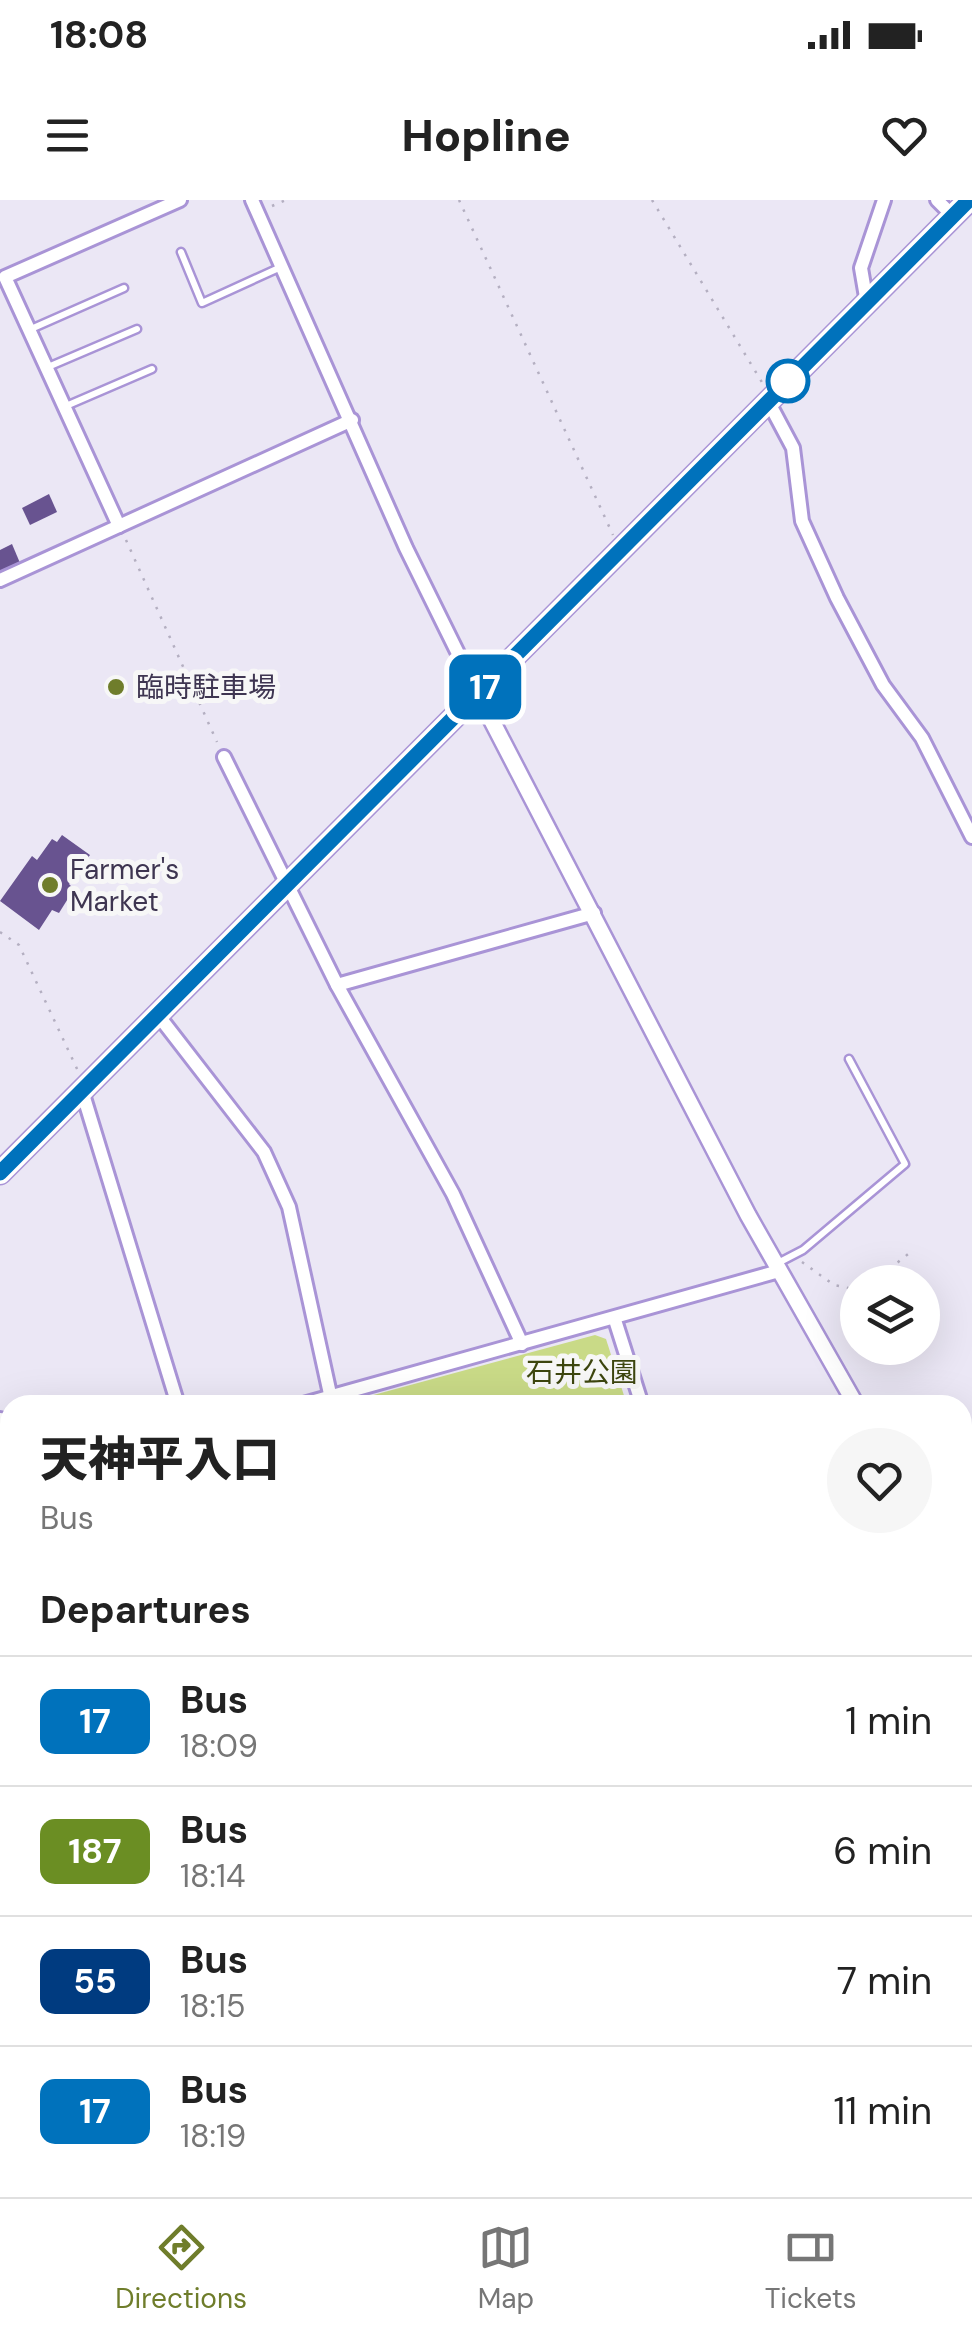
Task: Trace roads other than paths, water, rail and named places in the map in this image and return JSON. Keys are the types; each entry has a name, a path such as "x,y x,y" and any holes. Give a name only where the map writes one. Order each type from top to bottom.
{"highway":[{"path":"0,1173 969,200"}],"street":[{"path":"120,526 5,277 180,200"},
{"path":"252,200 406,548 478,694 777,1268 850,1395"},
{"path":"867,303 861,268 884,200"},
{"path":"937,200 953,216"},
{"path":"769,400 793,448 802,521 830,582 883,685 922,738 972,837"},
{"path":"0,580 352,420"},
{"path":"224,757 336,985 453,1194 522,1344"},
{"path":"336,985 594,913"},
{"path":"158,1015 264,1152 281,1188 289,1207 330,1395"},
{"path":"86,1086 175,1395"},
{"path":"351,1395 615,1320 777,1268"},
{"path":"615,1320 639,1395"}],"lane":[{"path":"181,252 202,303 282,267"},
{"path":"30,330 124,288"},
{"path":"47,368 137,330"},
{"path":"65,407 152,370"},
{"path":"777,1268 905,1164 849,1059"}],"place":[{"name":"臨時駐車場","path":"116,687"},
{"name":"Farmer's Market","path":"50,885"}],"park label":[{"name":"石井公園","path":"582,1372"}]}
